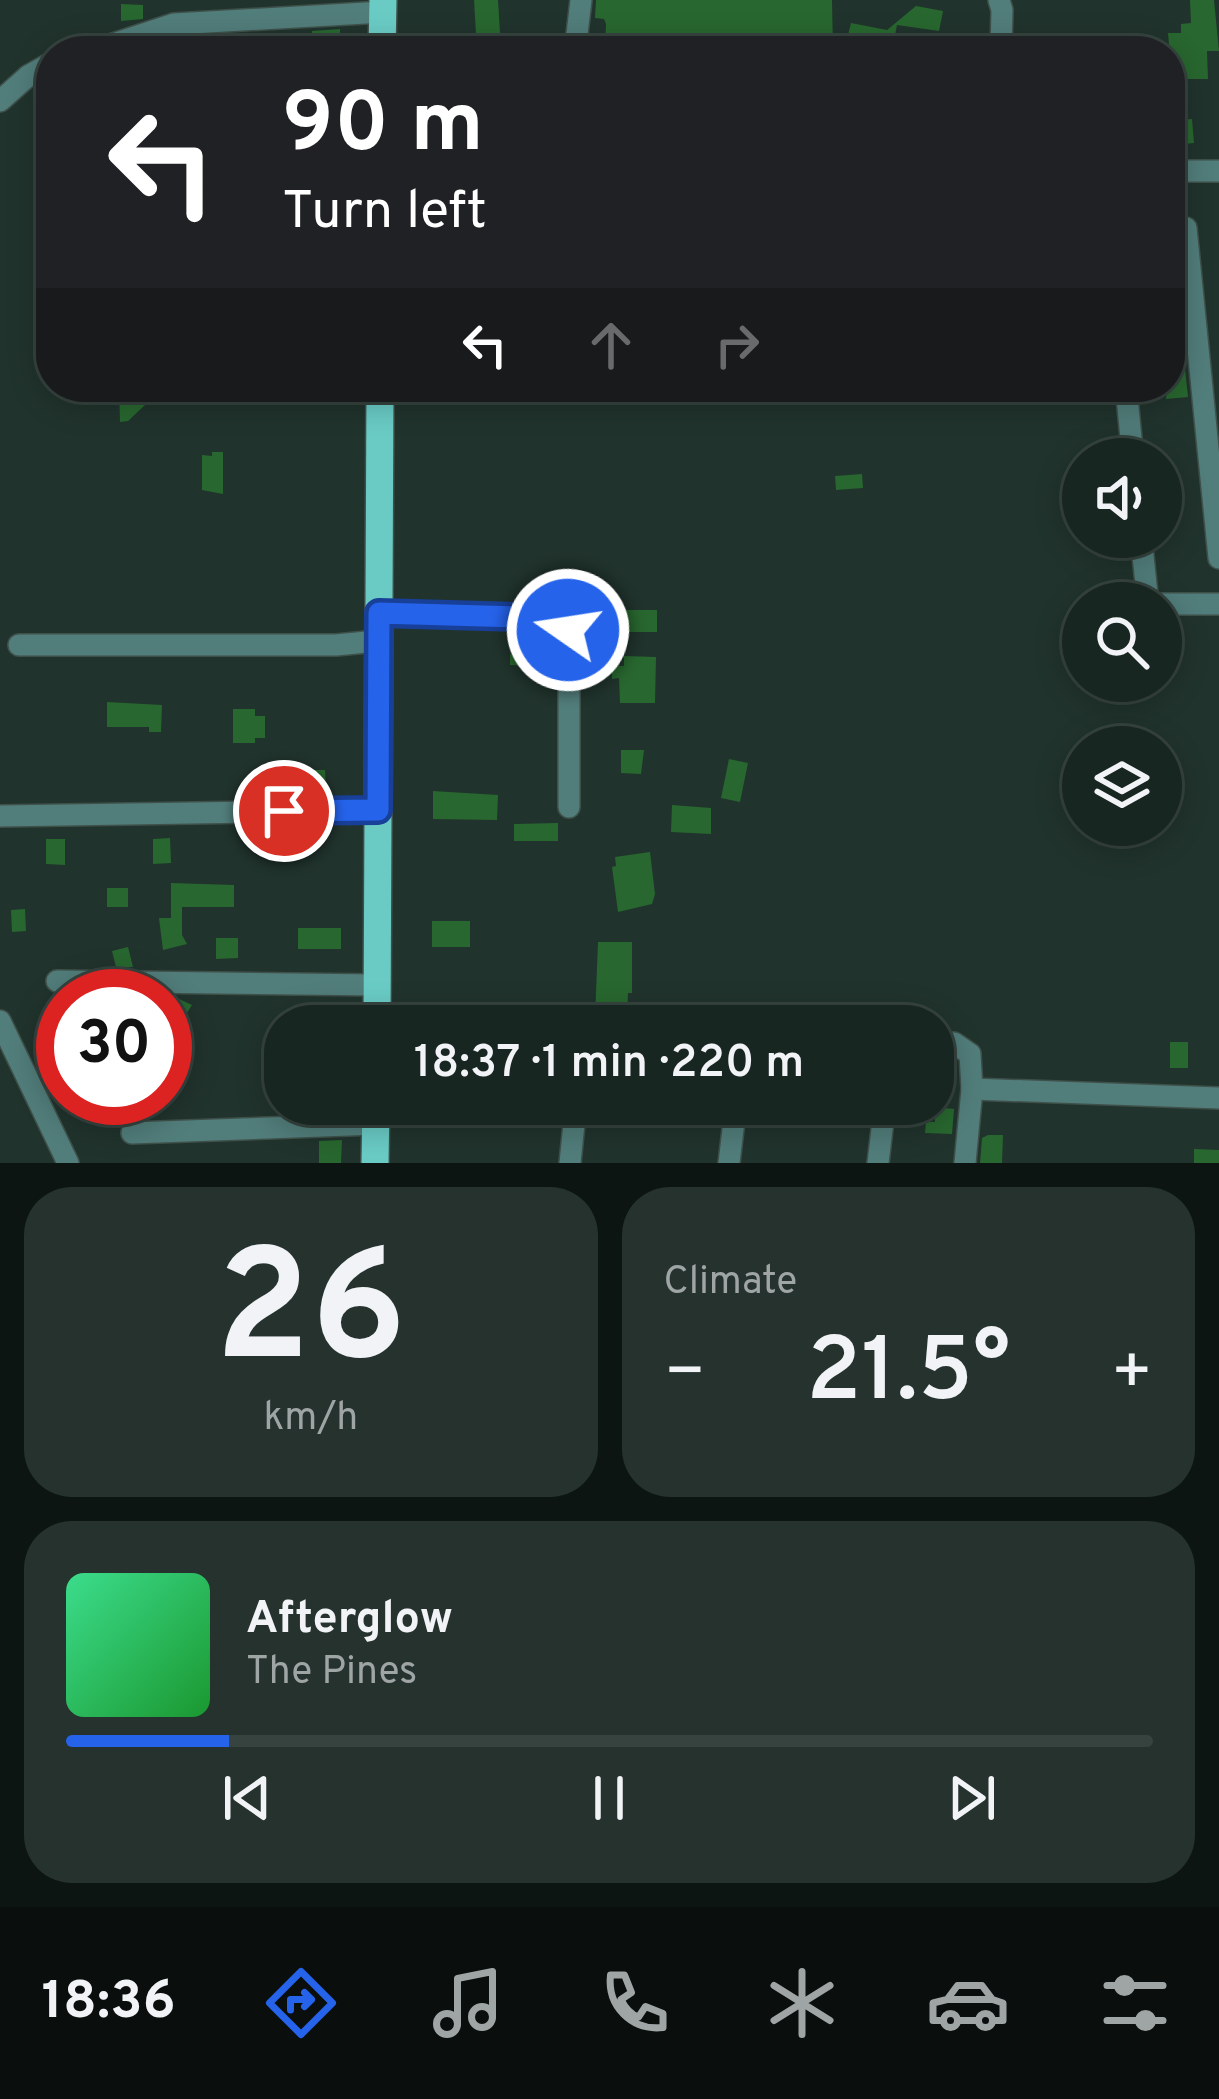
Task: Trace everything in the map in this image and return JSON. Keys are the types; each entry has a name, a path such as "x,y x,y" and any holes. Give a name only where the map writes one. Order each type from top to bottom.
{"main road":[{"path":"377,1005 380,402"},
{"path":"375,1163 376,1125"}],"street":[{"path":"577,36 581,0"},
{"path":"999,0 1001,36"},
{"path":"138,36 174,24 382,6"},
{"path":"0,101 36,71"},
{"path":"1185,171 1219,171"},
{"path":"1185,228 1219,558"},
{"path":"1127,402 1131,438"},
{"path":"1182,604 1219,604"},
{"path":"19,645 337,645 378,627 562,620 569,640 569,806"},
{"path":"0,816 378,810"},
{"path":"192,983 377,985"},
{"path":"0,1021 68,1163"},
{"path":"954,1043 970,1054 972,1089 965,1163"},
{"path":"972,1089 1219,1098"},
{"path":"132,1133 264,1123"},
{"path":"570,1163 574,1125"},
{"path":"729,1163 734,1125"},
{"path":"878,1163 883,1125"}],"building":[{"path":"474,0 498,0 500,33 476,34"},
{"path":"596,0 832,0 833,36 606,36 604,19 595,18"},
{"path":"1190,0 1214,0 1219,51 1207,51 1208,79 1185,79 1185,36 1168,36 1181,33 1181,24 1191,23"},
{"path":"121,4 143,5 143,19 121,21"},
{"path":"916,6 943,11 939,31 897,25 895,36 848,36 851,23 887,30"},
{"path":"340,29 340,36 312,36 312,31"},
{"path":"1192,119 1194,143 1185,144 1185,120"},
{"path":"119,402 145,405 128,421 120,422"},
{"path":"212,452 223,452 223,494 202,490 202,455 212,456"},
{"path":"862,474 863,488 836,490 835,476"},
{"path":"621,610 657,610 657,632 621,632"},
{"path":"510,654 535,654 535,666 510,665"},
{"path":"624,656 656,657 655,703 620,703 619,678 612,679 612,666 624,666"},
{"path":"107,702 162,705 161,732 149,732 149,727 107,727"},
{"path":"233,709 255,709 255,716 265,716 265,738 233,743"},
{"path":"621,750 644,750 641,774 621,773"},
{"path":"729,759 748,763 740,802 721,798"},
{"path":"299,770 325,770 326,790 300,790"},
{"path":"433,791 498,795 497,820 433,819"},
{"path":"672,805 711,808 711,834 671,832"},
{"path":"558,823 558,841 514,841 514,824"},
{"path":"170,838 171,863 153,864 153,839"},
{"path":"46,839 65,839 65,865 46,864"},
{"path":"650,852 652,904 618,912 615,857"},
{"path":"171,883 234,885 234,907 182,907 182,935 187,944 163,950 159,918 171,918"},
{"path":"107,888 128,888 128,907 107,907"},
{"path":"25,909 26,931 12,932 11,910"},
{"path":"432,921 470,921 470,947 432,947"},
{"path":"298,928 341,928 341,949 298,949"},
{"path":"216,938 238,938 238,958 216,959"},
{"path":"598,942 632,942 632,993 628,993 628,1005 596,1005"},
{"path":"128,947 133,967 116,967 112,951"},
{"path":"1170,1042 1188,1042 1188,1068 1170,1068"},
{"path":"926,1125 953,1125 952,1134 925,1133"},
{"path":"1003,1135 1002,1163 980,1163 982,1138"},
{"path":"342,1140 341,1163 319,1163 319,1141"},
{"path":"1194,1149 1219,1150 1219,1163 1194,1163"}],"route":[{"path":"284,811 378,810 379,613 555,618 568,630"}]}
